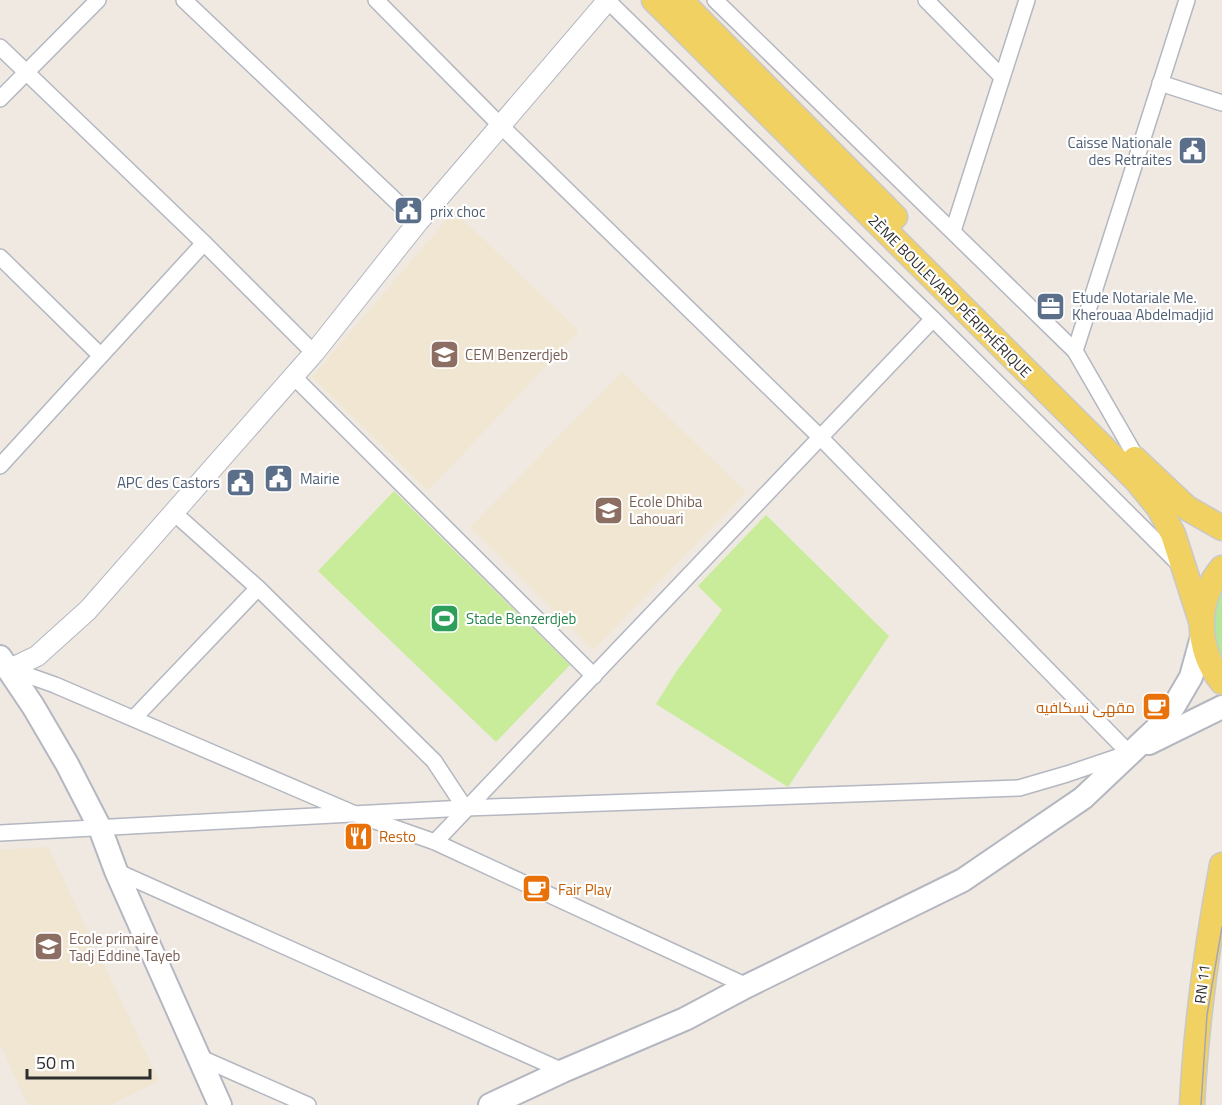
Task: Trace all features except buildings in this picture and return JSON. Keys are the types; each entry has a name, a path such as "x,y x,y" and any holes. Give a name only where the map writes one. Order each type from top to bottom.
{"main road":[{"name":"2ÈME BOULEVARD PÉRIPHÉRIQUE","path":"654,0 1137,481 1159,508 1173,534 1186,571 1212,668 1222,682"},
{"name":"2ÈME BOULEVARD PÉRIPHÉRIQUE","path":"680,0 1139,462 1187,508 1222,528"},
{"path":"490,1105 685,1019 963,879 1083,798 1157,728 1191,678 1206,594 1222,568"},
{"path":"2,666 67,764 100,828 116,871 220,1105"},
{"path":"1129,753 1222,707"},
{"name":"RN 11","path":"1191,1105 1205,958 1222,865"}],"street":[{"path":"0,99 98,0"},
{"path":"184,0 418,222"},
{"path":"0,833 465,808 1019,788 1129,753 820,437 501,126 376,0"},
{"path":"2,666 37,656 88,610 294,377 418,222 607,0 1186,571"},
{"path":"715,0 1074,351 1139,462"},
{"path":"926,0 1002,76"},
{"path":"953,231 1027,0"},
{"path":"1074,351 1187,0"},
{"path":"0,47 204,243 314,353"},
{"path":"1160,83 1222,103"},
{"path":"2,459 204,243"},
{"path":"0,257 100,355"},
{"path":"435,842 933,319"},
{"path":"294,377 594,676"},
{"path":"173,512 258,588 434,761 465,808"},
{"path":"134,718 258,588"},
{"path":"2,666 134,718 355,814 435,842 747,986"},
{"path":"116,871 563,1071"},
{"path":"199,1057 308,1105"}],"shaded area":[{"name":"CEM Benzerdjeb","path":"454,211 579,331 428,491 312,377"},
{"name":"Ecole Dhiba Lahouari","path":"622,372 746,492 593,650 470,527"},
{"name":"Ecole primaire Tadj Eddine Tayeb","path":"48,847 159,1081 110,1105 28,1105 0,1044 0,850"}],"green space":[{"name":"Stade Benzerdjeb","path":"394,491 570,665 496,742 318,571"},
{"path":"766,515 889,636 788,787 656,704 676,672 722,610 698,586"},
{"path":"1222,589 1222,665 1213,636 1213,618"}],"tram line":[{"path":"1201,1105 1207,1015 1222,927"}],"place":[{"name":"Caisse Nationale des Retraites","path":"1193,151"},
{"name":"prix choc","path":"409,211"},
{"name":"Etude Notariale Me. Kherouaa Abdelmadjid","path":"1051,306"},
{"name":"CEM Benzerdjeb","path":"444,354"},
{"name":"Mairie","path":"279,478"},
{"name":"APC des Castors","path":"241,482"},
{"name":"Ecole Dhiba Lahouari","path":"608,510"},
{"name":"Stade Benzerdjeb","path":"445,618"},
{"name":"مقهى نسكافيه","path":"1156,707"},
{"name":"Resto","path":"358,836"},
{"name":"Fair Play","path":"537,889"},
{"name":"Ecole primaire Tadj Eddine Tayeb","path":"48,947"}]}
